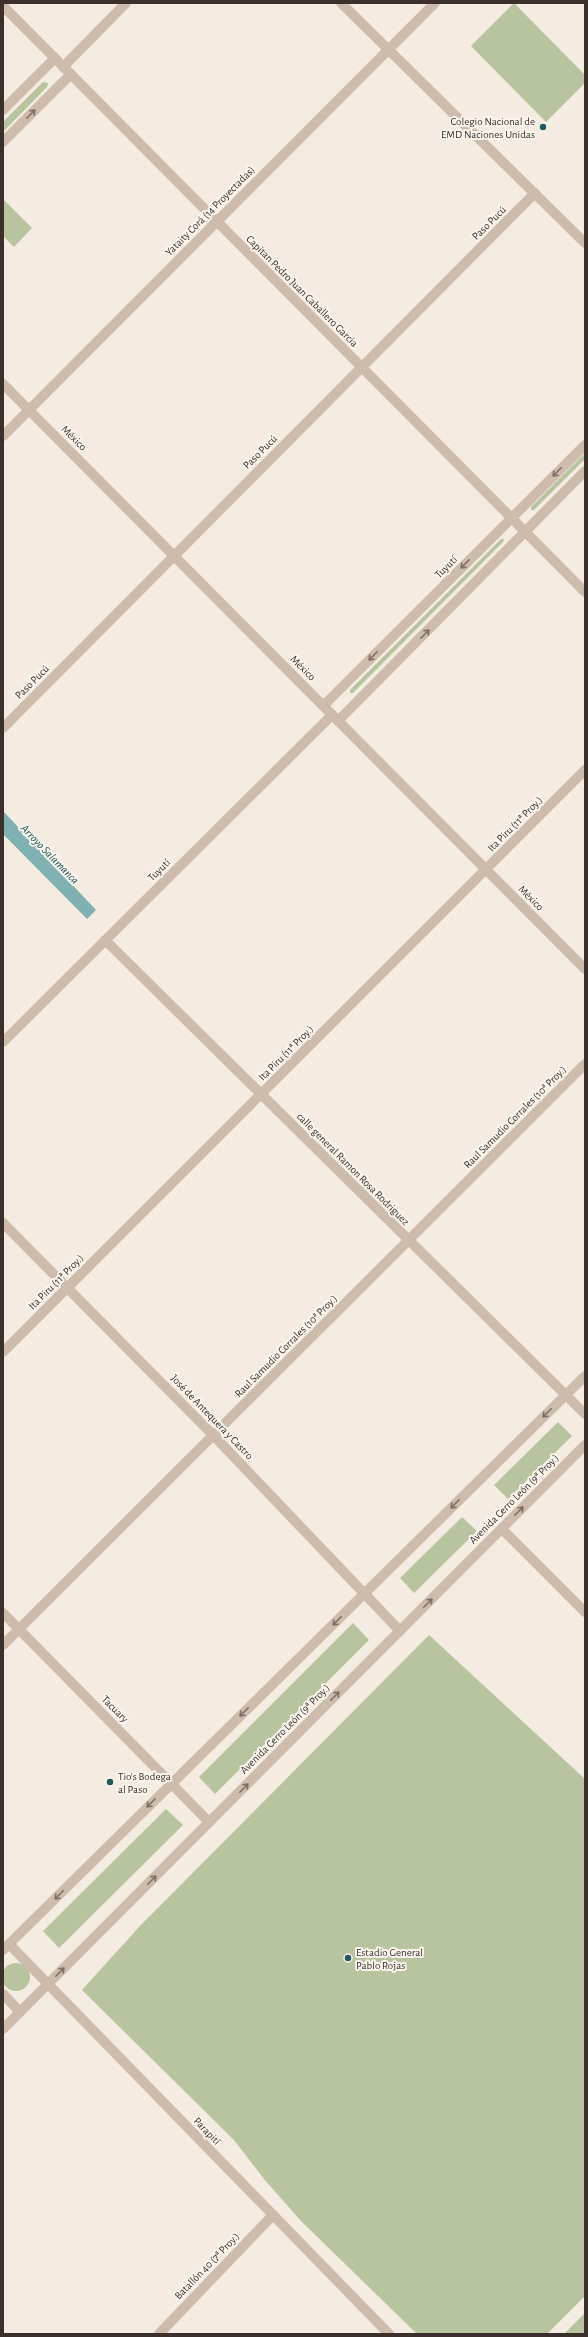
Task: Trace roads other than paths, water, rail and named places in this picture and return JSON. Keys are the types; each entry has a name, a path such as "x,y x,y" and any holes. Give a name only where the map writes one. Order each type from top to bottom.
{"street":[{"path":"3,142 126,3"},
{"path":"341,3 585,243"},
{"name":"Yataity Corá (14 Proyectadas)","path":"3,436 435,3"},
{"name":"Capitan Pedro Juan Caballero Garcia","path":"3,6 585,592"},
{"path":"3,110 55,58"},
{"name":"Paso Pucú","path":"3,728 535,194"},
{"name":"México","path":"3,384 585,969"},
{"name":"Tuyutí","path":"323,706 585,445"},
{"name":"Tuyutí","path":"3,1042 105,940 335,718 585,472"},
{"name":"Ita Piru (11ª Proy.)","path":"3,1352 585,770"},
{"name":"calle general Ramon Rosa Rodriguez","path":"105,940 585,1414"},
{"name":"Raul Samudio Corrales (10ª Proy.)","path":"3,1645 585,1064"},
{"name":"José de Antequera y Castro","path":"3,1224 213,1435 400,1631"},
{"path":"6,1947 585,1376"},
{"name":"Avenida Cerro León (9ª Proy.)","path":"3,2029 585,1445"},
{"path":"502,1528 585,1612"},
{"name":"Tacuary","path":"3,1613 210,1822"},
{"name":"Parapití","path":"6,1947 48,1984 389,2334"},
{"path":"3,1994 20,2012"},
{"name":"Batallón 40 (7ª Proy.)","path":"159,2334 273,2215"}],"water":[{"path":"3,811 96,910 87,919 3,834"}],"place":[{"name":"Colegio Nacional de EMD Naciones Unidas","path":"543,127"},
{"name":"Tio's Bodega al Paso","path":"110,1782"},
{"name":"Estadio General Pablo Rojas","path":"348,1958"}],"water label":[{"name":"Arroyo Salamanca","path":"50,854"}]}
